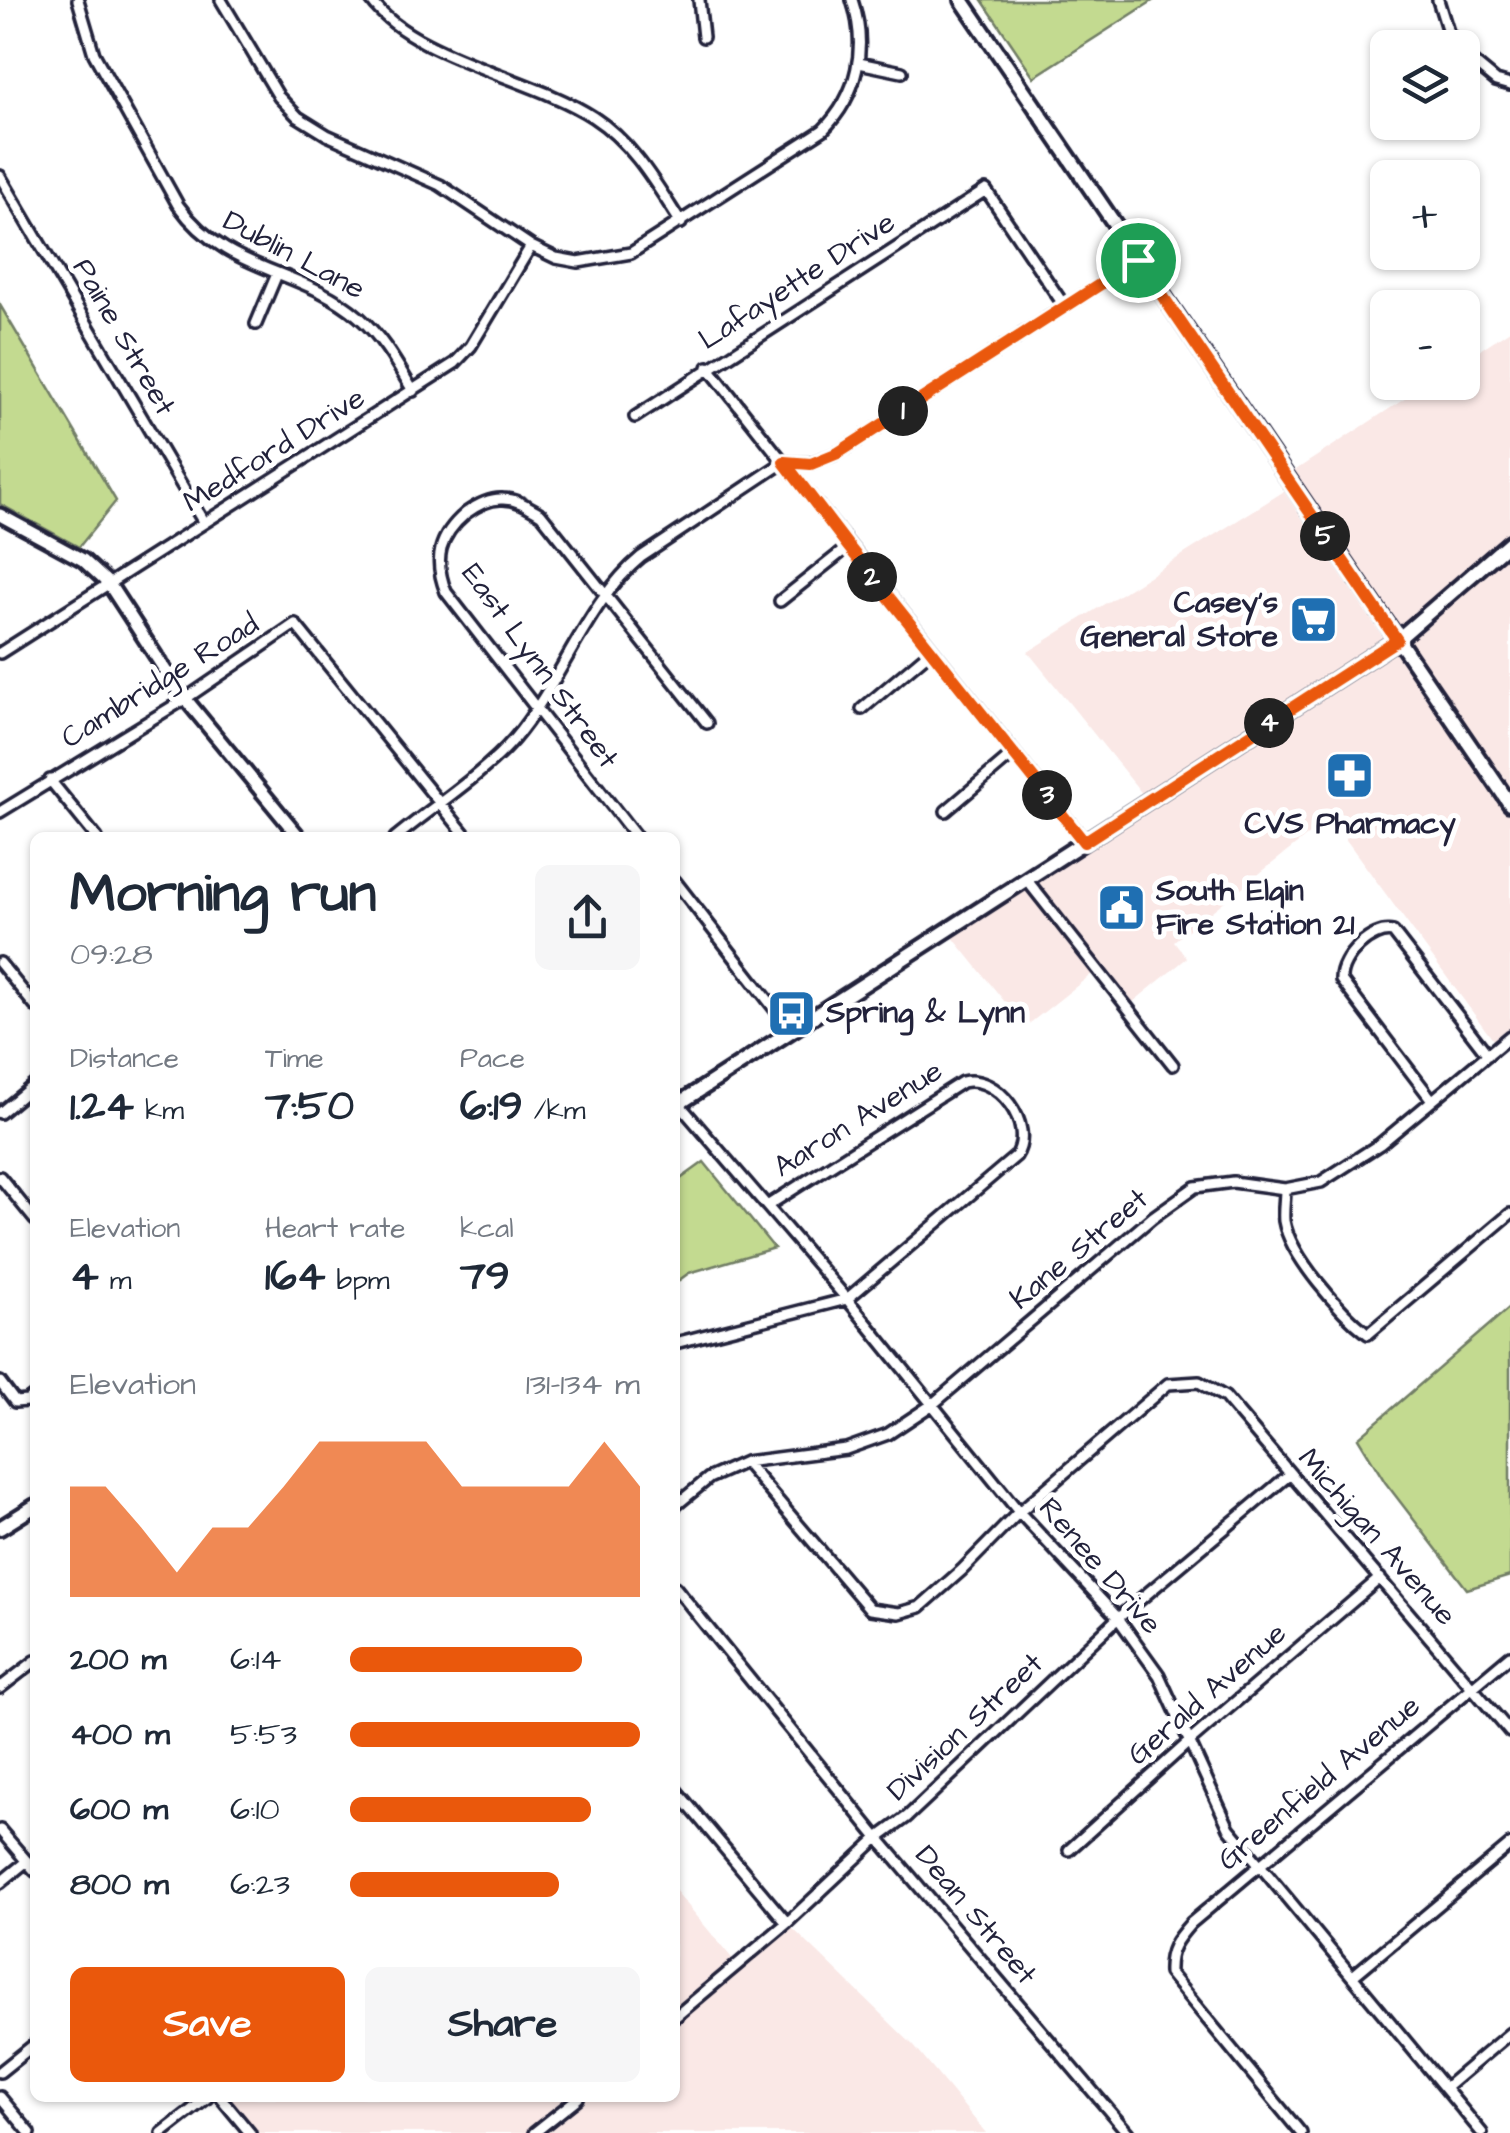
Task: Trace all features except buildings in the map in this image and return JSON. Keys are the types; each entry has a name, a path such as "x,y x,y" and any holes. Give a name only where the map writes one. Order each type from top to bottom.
{"main road":[{"path":"962,0 1510,804"},
{"path":"680,1103 1397,640 1510,542"},
{"path":"0,1528 30,1509"}],"street":[{"name":"Dublin Lane","path":"78,0 94,54 193,226 217,246 330,297 357,314 382,339 413,391"},
{"path":"221,0 279,97 298,116 327,135 440,185 532,246 556,258 578,262 631,253 823,130 844,103 859,64 860,30 852,0"},
{"path":"371,0 406,32 576,106 604,124 633,152 681,222"},
{"path":"699,0 703,37"},
{"path":"1438,0 1447,30"},
{"path":"859,64 902,72"},
{"path":"1480,66 1496,80 1510,85"},
{"name":"Paine Street","path":"0,176 204,524"},
{"name":"Lafayette Drive","path":"635,417 987,191 1065,307"},
{"name":"Medford Drive","path":"0,652 455,363 471,346 532,246"},
{"path":"402,832 512,741 606,597 625,570 642,556 784,462 811,464 838,453 1138,260"},
{"path":"256,324 277,274"},
{"path":"708,367 1084,842"},
{"name":"East Lynn Street","path":"606,597 541,514 514,500 490,500 475,506 443,538 438,556 446,592 538,706 632,832"},
{"path":"0,515 83,560 110,584 184,699 295,832"},
{"path":"780,602 848,546"},
{"path":"606,597 707,723"},
{"name":"Cambridge Road","path":"0,812 296,625 439,802"},
{"path":"862,709 932,650"},
{"path":"946,811 1013,754"},
{"path":"50,780 92,832"},
{"path":"439,802 463,832"},
{"path":"1026,879 1173,1065"},
{"path":"680,887 792,1032"},
{"path":"1432,1100 1341,980 1344,961 1377,932 1393,932 1488,1054"},
{"path":"0,963 30,1000"},
{"name":"Kane Street","path":"680,1502 708,1478 745,1462 846,1448 888,1434 933,1404 1153,1217 1195,1188 1233,1182 1285,1189 1321,1182 1350,1166 1510,1036"},
{"name":"Aaron Avenue","path":"767,1206 962,1082 977,1080 994,1088 1021,1122 1024,1140 1010,1161 847,1299"},
{"path":"0,1112 30,1088"},
{"name":"Renee Drive","path":"680,1108 847,1299 1019,1512 1118,1618 1158,1675 1229,1828 1482,2133"},
{"path":"0,1178 30,1214"},
{"path":"1285,1189 1284,1221 1295,1250 1349,1320 1368,1334 1510,1214"},
{"path":"680,1341 847,1299"},
{"path":"0,1382 16,1402 30,1399"},
{"name":"Michigan Avenue","path":"1019,1512 1168,1384 1200,1382 1225,1397 1510,1732"},
{"path":"745,1462 870,1609 899,1614 920,1606 1019,1512"},
{"name":"Division Street","path":"680,2013 787,1923 878,1838 908,1817 1118,1618 1290,1474"},
{"name":"Gerald Avenue","path":"1070,1850 1380,1578"},
{"name":"Dean Street","path":"680,1593 878,1838 1128,2133"},
{"name":"Greenfield Avenue","path":"1301,2133 1183,1993 1169,1973 1168,1956 1191,1923 1510,1656"},
{"path":"0,1688 30,1665"},
{"path":"680,1795 787,1923"},
{"path":"0,1830 30,1865"},
{"path":"1353,1976 1510,1845"},
{"path":"0,1883 27,1861"},
{"path":"1445,2088 1510,2033"},
{"path":"0,2072 30,2048"},
{"path":"0,2097 30,2133"},
{"path":"162,2133 202,2102"},
{"path":"225,2102 250,2133"},
{"path":"534,2133 573,2102"}],"shaded area":[{"path":"1510,330 1510,538 1397,634 1288,475 1403,400 1480,400 1480,350"},
{"path":"1286,490 1389,639 1144,796 1028,652"},
{"path":"1510,550 1510,796 1402,641"},
{"path":"1395,645 1510,808 1510,1032 1496,1044 1330,818 1174,941 1187,958 1133,1002 1102,966 1025,1027 951,935"},
{"path":"680,1896 736,1963 786,1922 913,2045 986,2133 250,2133 228,2102 680,2102"}],"green space":[{"path":"982,0 1154,0 1034,77"},
{"path":"0,305 116,501 79,547 0,504"},
{"path":"704,1162 774,1248 689,1273 680,1279 680,1179"},
{"path":"1510,1307 1510,1576 1467,1589 1385,1482 1358,1438"}],"place":[{"name":"Casey's General Store","path":"1313,620"},
{"name":"CVS Pharmacy","path":"1350,775"},
{"name":"South Elgin Fire Station 21","path":"1121,908"},
{"name":"Spring & Lynn","path":"791,1013"}],"route":[{"path":"1138,260 1397,640 1084,842 784,462 811,464 838,453 1138,260"}]}
